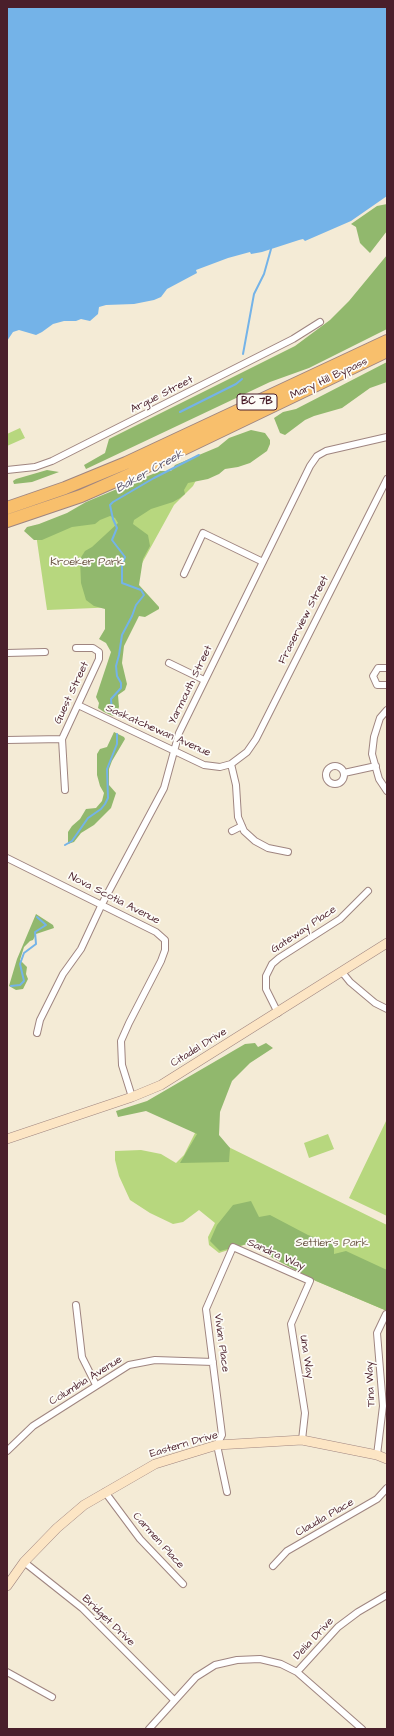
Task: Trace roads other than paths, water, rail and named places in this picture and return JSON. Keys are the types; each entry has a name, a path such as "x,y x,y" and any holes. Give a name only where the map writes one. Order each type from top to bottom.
{"highway":[{"name":"Mary Hill Bypass","path":"7,508 65,488 126,463 387,341"},
{"name":"Mary Hill Bypass","path":"7,521 81,496 131,474 387,351"}],"street":[{"name":"Argue Street","path":"7,470 35,467 52,461 293,339 320,322"},
{"name":"Yarmouth Street","path":"37,1033 40,1020 62,974 81,949 102,904 164,788 179,733 310,466 317,456 326,450 387,437"},
{"name":"Fraserview Street","path":"231,764 247,752 256,739 387,479"},
{"path":"184,574 203,533 263,562"},
{"name":"Guest Street","path":"65,790 62,739 99,659 100,652 93,648 76,648"},
{"path":"7,653 45,652"},
{"path":"169,663 204,680"},
{"path":"387,668 378,668 373,676 377,685 387,685"},
{"name":"Saskatchewan Avenue","path":"78,706 204,765 220,767 231,764"},
{"path":"387,710 380,718 374,737 372,754 379,779 387,791"},
{"path":"7,740 62,739"},
{"path":"231,764 236,785 238,817 244,831 254,841 268,848 288,852"},
{"path":"344,773 376,766"},
{"path":"232,831 242,826"},
{"name":"Nova Scotia Avenue","path":"7,858 156,932 165,940 165,950 161,961 121,1041 122,1064 132,1097"},
{"name":"Gateway Place","path":"278,1013 266,989 266,976 272,964 340,919 368,891"},
{"name":"Citadel Drive","path":"7,1139 132,1097 172,1078 278,1013 387,943"},
{"path":"342,972 350,982 375,1003 387,1009"},
{"name":"Sandra Way","path":"233,1247 310,1281"},
{"name":"Vivian Place","path":"217,1445 222,1435 206,1309 233,1247"},
{"name":"Una Way","path":"302,1440 305,1413 291,1324 310,1281"},
{"path":"76,1305 82,1357 96,1385"},
{"name":"Tina Way","path":"377,1455 385,1407 377,1333 386,1314"},
{"name":"Columbia Avenue","path":"7,1451 33,1426 129,1365 154,1360 213,1362"},
{"name":"Eastern Drive","path":"7,1586 24,1562 57,1528 84,1505 156,1464 217,1445 302,1440 377,1455 387,1459"},
{"path":"217,1445 227,1492"},
{"name":"Claudia Place","path":"273,1566 287,1551 377,1500 387,1488"},
{"name":"Carmen Place","path":"105,1492 140,1539 183,1584"},
{"name":"Bridget Drive","path":"24,1562 82,1608 174,1700"},
{"name":"Delia Drive","path":"297,1672 338,1627 358,1612 387,1595"},
{"path":"149,1729 196,1677 215,1665 237,1660 260,1659 281,1664 297,1672 362,1729"},
{"path":"7,1672 52,1697"}],"water":[{"path":"7,7 387,7 387,196 351,221 305,241 303,239 299,240 262,252 251,254 250,252 228,258 196,270 197,273 167,289 161,297 154,300 134,304 106,305 99,307 98,314 90,321 81,319 76,321 64,321 53,324 36,335 19,330 13,332 7,341"}],"waterway":[{"name":"Baker Creek","path":"243,354 254,294 264,274 271,249"},
{"name":"Baker Creek","path":"180,412 236,384 242,379"},
{"name":"Baker Creek","path":"112,713 111,699 121,688 121,683 117,676 116,666 122,635 136,605 144,595 141,590 122,583 122,564 125,557 112,540 117,528 113,519 110,505 154,478 199,455"},
{"name":"Baker Creek","path":"65,845 72,841 88,818 101,809 108,798 107,769 117,744 117,734"},
{"name":"Baker Creek","path":"11,986 20,985 24,981 20,964 24,953 36,944 35,932 46,925 37,917"}],"park label":[{"name":"Kroeker Park","path":"87,563"},
{"name":"Settler's Park","path":"332,1244"}]}
